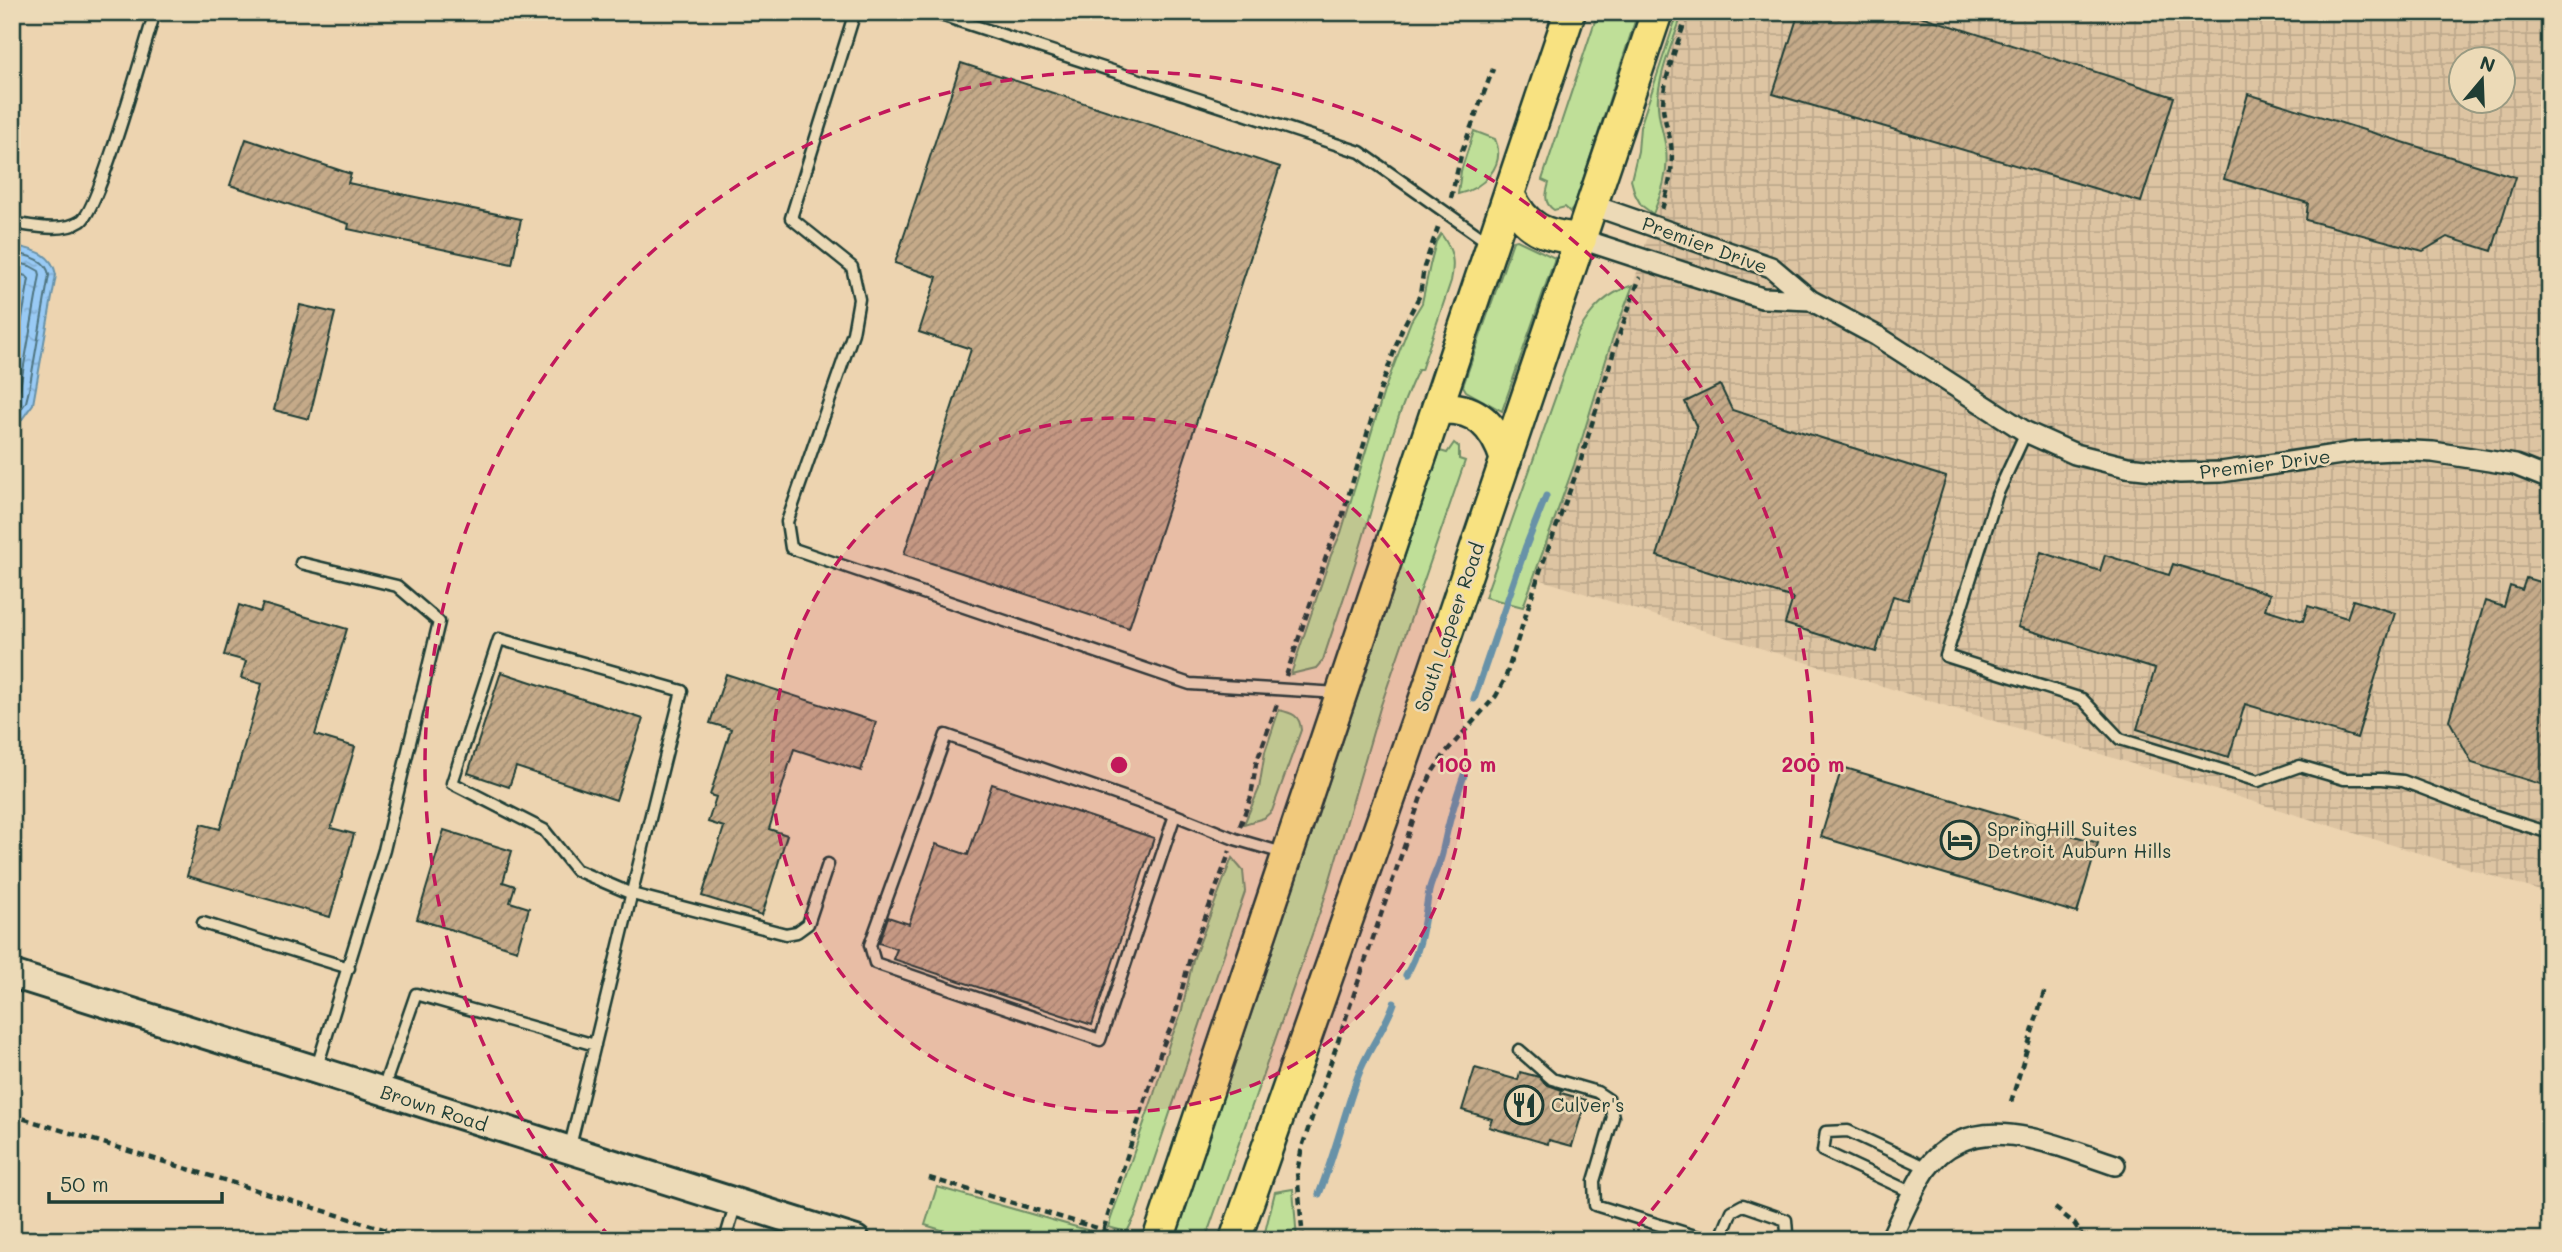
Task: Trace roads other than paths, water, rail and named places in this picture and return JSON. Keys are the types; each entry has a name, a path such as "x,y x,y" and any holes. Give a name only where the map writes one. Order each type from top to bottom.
{"main road":[{"name":"South Lapeer Road","path":"1235,1240 1506,460 1657,12"},
{"path":"1158,1240 1510,196 1561,15"},
{"path":"1510,196 1517,212 1532,226 1552,234 1581,239"},
{"path":"1438,409 1464,411 1477,417 1490,427 1499,440 1506,460"},
{"name":"Brown Road","path":"12,974 856,1240"}],"street":[{"name":"Premier Drive","path":"1592,205 1772,267 1810,300 1877,335 2026,432 2075,454 2127,467 2180,473 2221,472 2355,452 2433,452 2515,465 2550,479"},
{"name":"Premier Drive","path":"1581,239 1762,298 1810,300"},
{"path":"1890,1240 1927,1168 1942,1152 1961,1140 1983,1134 2003,1133 2115,1164"}],"lane":[{"path":"12,223 70,227 85,220 99,190 155,12"},
{"path":"855,12 791,218 852,267 859,299 853,333 787,522 791,548 1190,684 1342,693"},
{"path":"932,12 1360,152 1492,246"},
{"path":"2026,432 1997,495 1946,656 2082,699 2120,739 2258,781 2300,766 2344,779 2403,781 2492,816 2550,832"},
{"path":"301,563 397,586 439,622 384,850 316,1070"},
{"path":"569,1150 595,1045 632,894 682,691 499,639 452,783 544,830 576,870 632,894 786,934 797,932 807,924 828,864"},
{"path":"1175,816 1100,1040 874,963 870,945 946,735 1175,816 1235,839 1287,854"},
{"path":"203,923 349,968"},
{"path":"382,1091 416,994 595,1045"},
{"path":"1519,1050 1552,1079 1604,1095 1609,1100 1613,1117 1594,1181 1595,1205 1708,1240"},
{"path":"1913,1194 1823,1151 1826,1132 1848,1131 1927,1168"},
{"path":"725,1240 736,1203"},
{"path":"1720,1240 1732,1211 1743,1205 1786,1220 1785,1240"}],"water":[{"path":"12,245 46,257 54,267 56,275 33,404 12,433"}],"waterway":[{"path":"1474,699 1526,546 1546,496"},
{"path":"1406,975 1419,945 1429,891 1464,775"},
{"path":"1319,1194 1358,1076 1394,1003"}],"place":[{"name":"SpringHill Suites Detroit Auburn Hills","path":"1960,840"},
{"name":"Culver's","path":"1524,1105"}]}
